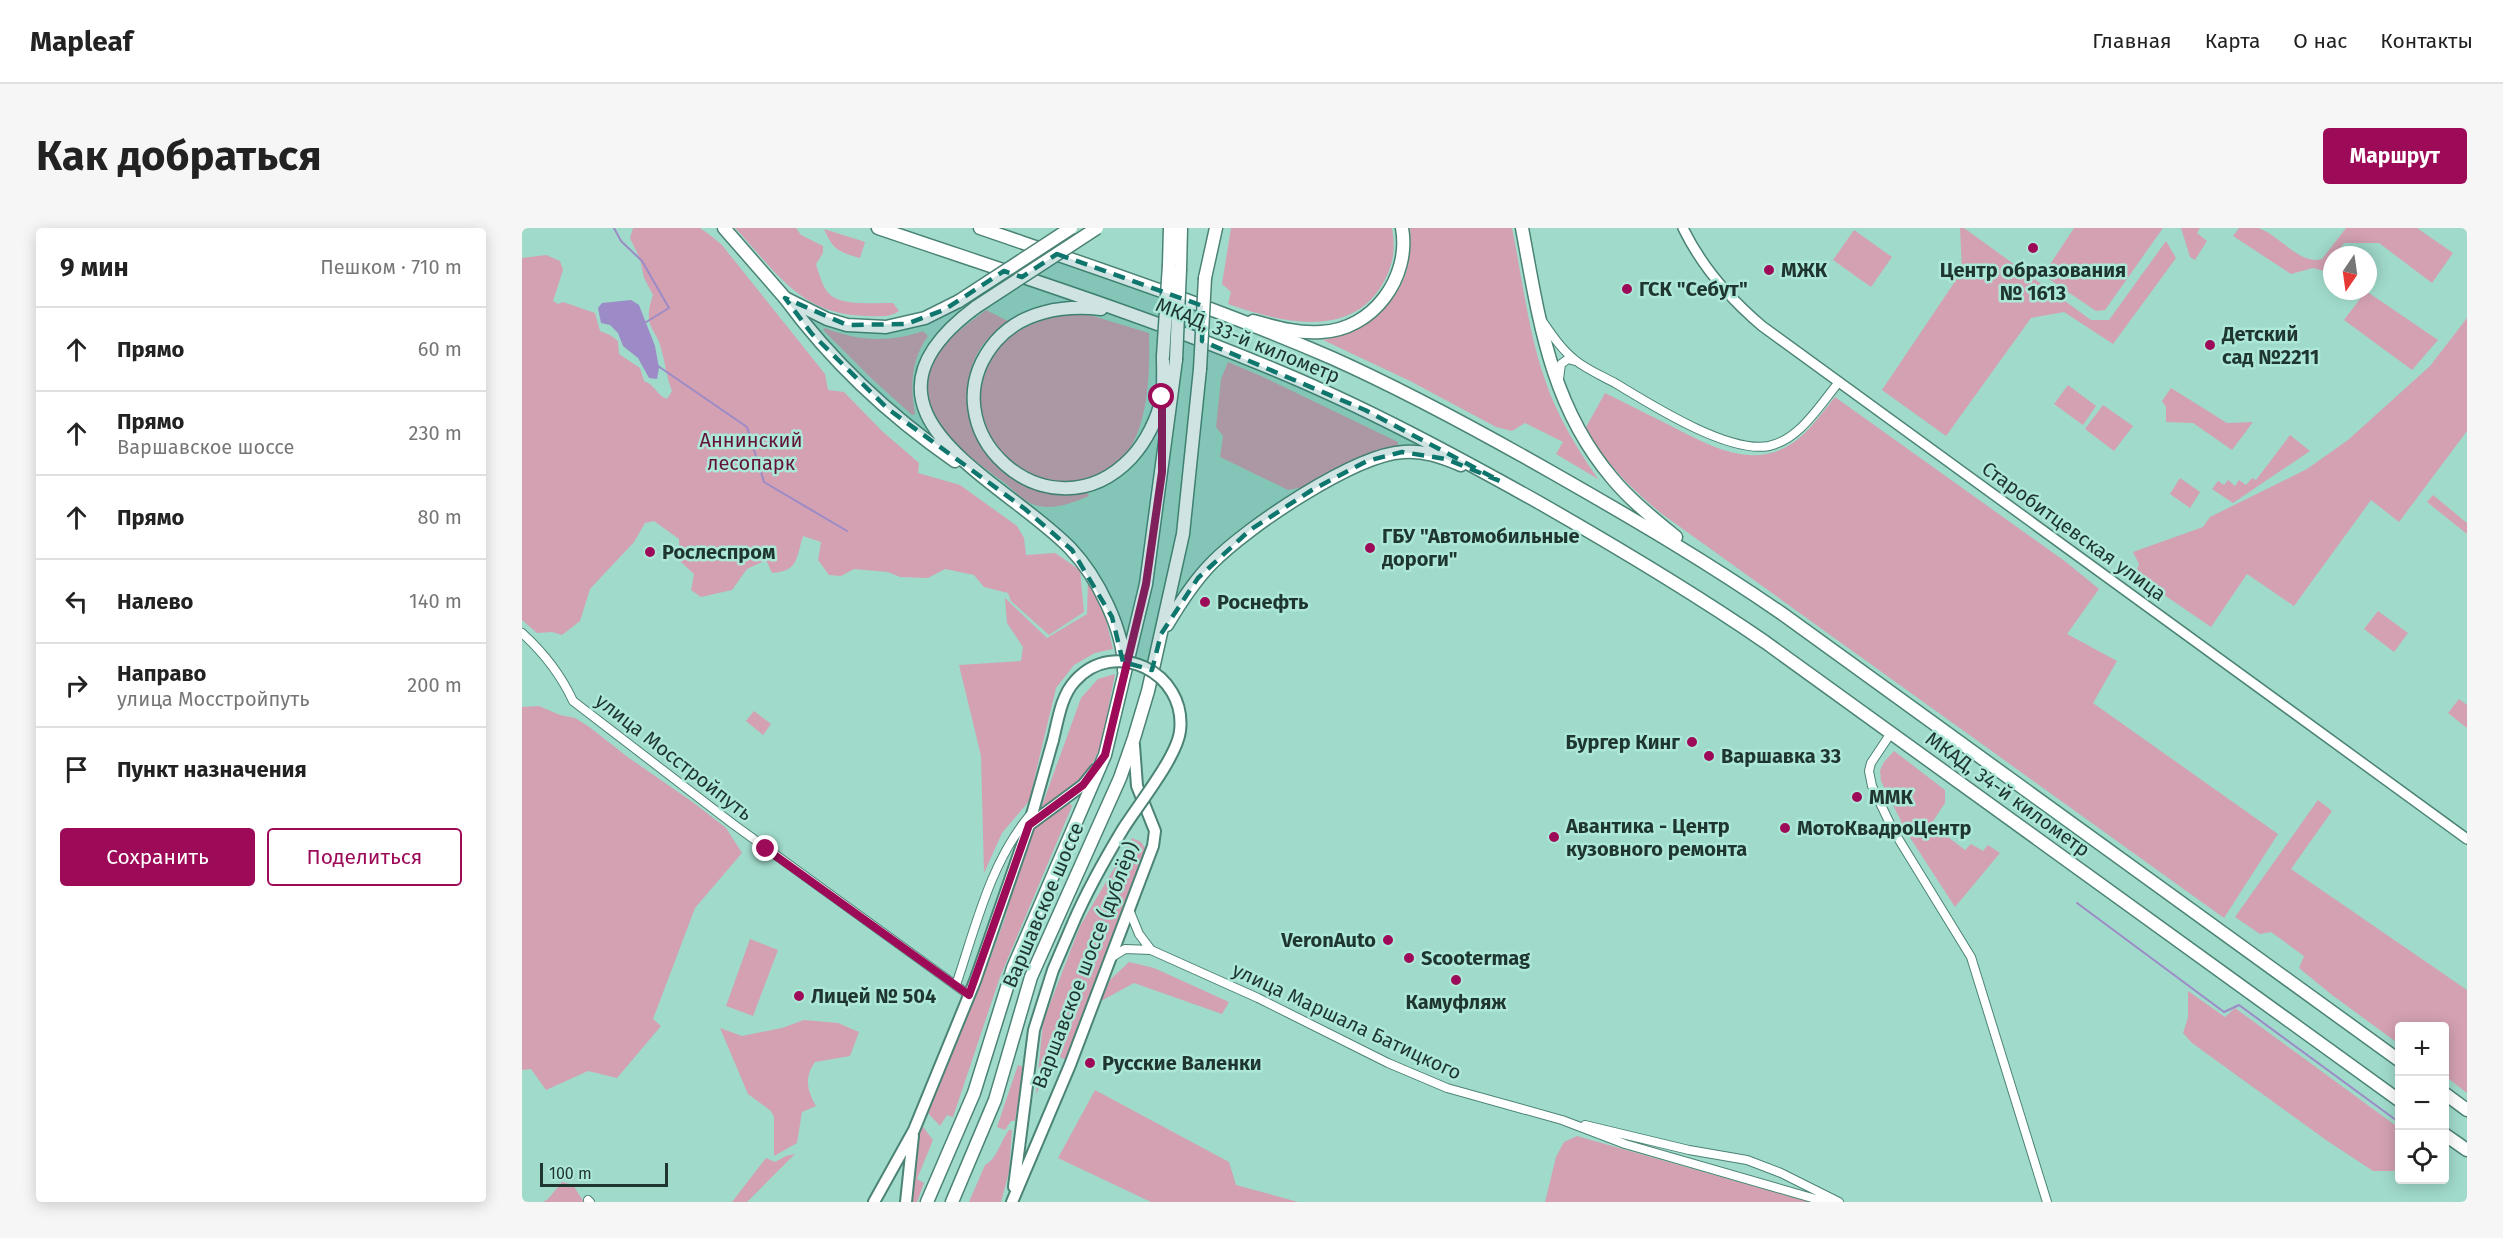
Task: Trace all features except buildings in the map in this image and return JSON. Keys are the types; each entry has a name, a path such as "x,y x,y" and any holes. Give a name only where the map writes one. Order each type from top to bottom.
{"main road":[{"path":"724,228 785,298 812,334 888,409 937,448 1054,532 1072,550 1088,571 1112,617 1124,664 1123,687"},
{"name":"МКАД, 33-й километр","path":"878,228 1146,320 1227,350 1321,390 1409,432 1500,480 1585,529"},
{"name":"МКАД, 33-й километр","path":"980,228 1198,304 1286,338 1380,380 1602,500"},
{"path":"785,298 827,319 847,325 867,328 906,324 934,314 959,301 1071,228"},
{"path":"987,482 957,456 939,436 923,399 921,382 924,366 938,340 976,307 1097,228"},
{"path":"1162,472 1163,356 1174,267 1170,228"},
{"name":"Варшавское шоссе","path":"927,1202 974,1093 1013,968 1105,755 1123,687 1146,584 1162,472 1176,360 1174,267 1181,228"},
{"name":"Варшавское шоссе","path":"952,1202 995,1100 1031,977 1120,778 1148,691 1183,534 1200,369 1208,228"},
{"path":"1205,278 1216,228"},
{"path":"1198,304 1289,330 1324,332 1340,329 1369,314 1391,289 1402,260 1404,244 1402,228"},
{"path":"1522,228 1538,315 1551,368 1559,391 1579,431 1611,478 1674,536 1739,584"},
{"path":"1146,320 1099,309 1074,307 1051,310 1030,317 1012,327 998,339 985,356 976,376 973,397 976,415 982,434 1007,466 1025,479 1045,487 1066,489 1087,486 1107,478 1123,466 1147,436 1162,397"},
{"path":"1161,634 1198,578 1212,562 1250,530 1312,490 1367,461 1402,452 1416,452 1446,459 1500,480"},
{"name":"МКАД, 34-й километр","path":"1602,500 1697,556 1739,584 2395,1057"},
{"name":"МКАД, 34-й километр","path":"1585,529 1713,606 2395,1097"},
{"path":"874,1202 914,1130 969,995 1029,825 1061,710 1071,686 1092,668 1110,662 1126,662 1158,673 1168,684 1175,697 1180,715 1177,743 1104,860 1053,970 1034,1030 1012,1202"},
{"name":"Варшавское шоссе (дублёр)","path":"1012,1202 1130,912 1148,862 1155,831 1137,786 1133,762 1134,738"},
{"path":"1029,825 1083,785 1105,755"},
{"path":"2449,1096 2467,1110"},
{"path":"906,1202 914,1130"},
{"path":"2449,1137 2467,1150"}],"street":[{"name":"Старобитцевская улица","path":"1683,228 1710,274 1744,310 1839,382 2467,839"},
{"path":"1538,315 1575,361"},
{"path":"1559,391 1561,364 1568,359 1575,361 1681,420 1719,438 1753,447 1781,442 1792,435 1839,382"},
{"name":"улица Мосстройпуть","path":"522,633 538,648 566,686 573,701 733,824 969,995"},
{"path":"1891,733 1870,763 1872,786 1893,830 1971,957 2047,1202"},
{"path":"956,985 998,864 1012,837 1032,811"},
{"path":"1130,912 1139,934 1151,950"},
{"name":"улица Маршала Батицкого","path":"1112,957 1125,949 1151,950 1430,1082 1566,1121 1618,1131 1689,1150 1748,1160 1781,1173 1839,1202"},
{"name":"улица Маршала Батицкого","path":"1566,1121 1625,1144 1826,1202"}],"highlighted area":[{"path":"1057,254 1203,306 1202,341 1365,410 1500,481 1446,459 1402,452 1367,461 1312,490 1250,530 1198,578 1161,634 1152,670 1123,662 1112,617 1072,550 1025,509 888,409 812,334 785,298 847,325 906,324 944,310 1004,271 1022,277"}],"green space":[{"name":"Аннинский лесопарк","path":"633,228 700,228 722,245 825,374 828,390 844,392 882,431 919,463 918,473 960,485 1017,526 1024,538 1026,555 1055,553 1080,570 1084,612 1049,635 1011,601 1008,593 984,587 974,575 945,569 928,578 900,577 888,572 854,569 841,576 829,575 818,560 821,542 803,536 795,562 787,569 772,573 766,560 747,569 732,590 701,597 691,590 694,574 680,561 679,539 654,521 645,523 634,542 590,589 580,621 562,635 552,632 537,633 522,620 522,258 546,255 560,261 563,270 553,301 595,313 600,331 618,341 619,354 640,368 644,381 667,399 672,391 659,342 649,320 653,295 644,278 640,259 630,238"},
{"path":"735,228 796,228 801,235 823,246 823,253 816,264 826,290 831,296 847,302 893,303 899,311 884,316 844,314 807,300 778,275"},
{"path":"1231,228 1392,228 1393,258 1382,285 1368,303 1351,314 1332,320 1311,322 1268,316 1228,304 1231,292 1222,284"},
{"path":"1410,228 1512,228 1529,322 1544,377 1567,430 1598,479 1556,454 1563,442 1525,423 1512,431 1496,427 1410,381 1323,340 1361,326 1390,302 1400,287 1407,269"},
{"path":"1960,228 1964,228 2091,320 2109,320 2166,241 2176,258 2113,344 2064,312 2031,318 1946,436 1882,390 1962,271"},
{"path":"2074,228 2163,228 2105,310 2096,311 2043,275"},
{"path":"2181,228 2200,228 2197,233 2207,241 2195,260 2190,257"},
{"path":"2239,228 2258,228 2305,258 2314,260 2323,258 2323,271 2313,268 2291,274 2233,236"},
{"path":"2346,228 2417,228 2453,253 2432,283 2379,243 2344,243 2342,246 2332,246"},
{"path":"824,229 865,242 860,258 847,254 834,246"},
{"path":"1854,230 1892,257 1871,287 1833,260"},
{"path":"2377,298 2438,340 2412,370 2344,320 2359,300"},
{"path":"986,310 1008,321 983,344 969,375 967,397 970,419 978,440 990,458 1006,474 1024,486 1051,494 1087,492 1089,496 1056,507 1031,504 962,450 938,421 931,405 928,388 935,359 961,329"},
{"path":"1074,313 1093,316 1149,333 1145,408 1130,448 1108,471 1081,481 1053,481 1026,471 1003,453 987,428 981,398 988,365 1003,343 1024,328 1048,318"},
{"path":"2467,318 2467,431 2399,522 2371,500 2294,606 2247,574 2211,627 2135,575 2139,564 2133,552 2203,527 2210,517 2307,469 2348,440 2430,366"},
{"path":"825,328 849,336 874,339 886,339 923,331 928,336 918,354 912,383 915,414 912,415 872,379 823,330"},
{"path":"1228,362 1398,442 1398,446 1363,456 1305,487 1288,490 1220,457 1223,436 1216,427 1221,379"},
{"path":"2068,385 2096,406 2083,425 2054,404"},
{"path":"2171,388 2227,423 2253,422 2232,450 2193,423 2166,422 2166,407 2162,401"},
{"path":"1605,393 1715,447 1745,455 1761,455 1791,444 1809,428 1835,397 2066,562 2099,589 2067,634 2117,661 2093,703 2278,834 2224,918 1651,505 1610,464 1585,429"},
{"path":"2103,405 2133,426 2114,451 2085,429"},
{"path":"2290,435 2310,451 2233,503 2212,489 2218,481 2224,485 2228,480 2235,486 2239,480 2246,485 2252,478 2256,480"},
{"path":"2180,478 2200,492 2190,508 2170,494"},
{"path":"2433,495 2467,523 2467,534 2427,502"},
{"path":"1088,578 1106,620 1113,649 1095,653 1074,665 1056,688 1029,801 1002,833 984,873 981,756 959,665 1021,661 1023,647 1007,623 1005,598 1047,638 1087,614"},
{"path":"2378,611 2408,633 2394,652 2364,629"},
{"path":"1115,674 1101,746 1087,774 1040,811 1081,698 1098,679"},
{"path":"2459,699 2467,705 2467,728 2448,713"},
{"path":"539,706 560,715 575,718 588,726 726,828 742,853 695,908 653,1019 661,1026 617,1078 588,1071 546,1090 531,1069 522,1070 522,707"},
{"path":"754,711 771,724 763,735 746,721"},
{"path":"1894,751 1945,790 1945,803 1931,824 1965,850 1971,844 1983,851 1988,845 2000,853 1955,907 1907,833 1881,781 1880,770"},
{"path":"2318,800 2332,811 2291,869 2467,990 2467,1093 2449,1079 2449,1022 2395,1022 2395,1041 2299,968 2304,956 2271,932 2260,934 2235,917"},
{"path":"1068,802 1072,806 1000,977 953,1117 947,1115 940,1126 927,1112 978,991 1004,921 1031,828"},
{"path":"1132,838 1141,842 1147,851 1068,1061 1058,1056 1053,1064 1050,1064 1036,1094 1043,1022 1080,926"},
{"path":"750,939 778,950 753,1016 726,1006"},
{"path":"1129,962 1154,968 1229,1002 1222,1014 1134,983 1101,1001 1110,980"},
{"path":"2188,991 2225,1017 2235,1008 2395,1125 2395,1170 2373,1171 2326,1140 2192,1043 2183,1033 2188,1018"},
{"path":"804,1020 838,1023 859,1032 850,1056 815,1062 809,1073 808,1084 810,1095 816,1106 802,1112 797,1143 774,1156 774,1117 771,1111 748,1094 720,1028 742,1036 782,1028"},
{"path":"1018,1065 1024,1067 1015,1121 1011,1121 1005,1130 997,1127"},
{"path":"1095,1090 1229,1162 1236,1185 1298,1202 1151,1202 1058,1158"},
{"path":"920,1123 933,1140 917,1179 924,1183 917,1202 911,1202 917,1131"},
{"path":"1009,1130 1012,1130 1009,1172 1001,1202 969,1202 985,1165 993,1158"},
{"path":"1577,1136 1809,1202 1545,1202 1556,1157 1564,1142"},
{"path":"795,1154 747,1202 732,1202 766,1158 775,1162"},
{"path":"562,1182 573,1185 584,1202 543,1202"}],"shaded area":[{"path":"631,300 639,305 655,346 659,368 657,379 649,378 638,358 623,346 618,333 610,325 601,323 598,308 602,303"}],"waterway":[{"path":"614,228 621,241 642,261 669,308 643,324"},
{"path":"658,366 747,427 764,482 847,531"},
{"path":"2077,903 2224,1012 2239,1005 2395,1119"}],"place":[{"name":"Центр образования № 1613","path":"2033,248"},
{"name":"МЖК","path":"1769,270"},
{"name":"ГСК \"Себут\"","path":"1627,289"},
{"name":"Детский сад №2211","path":"2210,345"},
{"name":"ГБУ \"Автомобильные дороги\"","path":"1370,548"},
{"name":"Рослеспром","path":"650,552"},
{"name":"Роснефть","path":"1205,602"},
{"name":"Бургер Кинг","path":"1692,742"},
{"name":"Варшавка 33","path":"1709,756"},
{"name":"ММК","path":"1857,797"},
{"name":"МотоКвадроЦентр","path":"1785,828"},
{"name":"Авантика - Центр кузовного ремонта","path":"1554,837"},
{"name":"VeronAuto","path":"1388,940"},
{"name":"Scootermag","path":"1409,958"},
{"name":"Камуфляж","path":"1456,980"},
{"name":"Лицей № 504","path":"799,996"},
{"name":"Русские Валенки","path":"1090,1063"}],"route":[{"path":"766,849 969,995 1029,825 1083,785 1105,755 1114,727 1146,584 1162,472 1162,397"}]}
